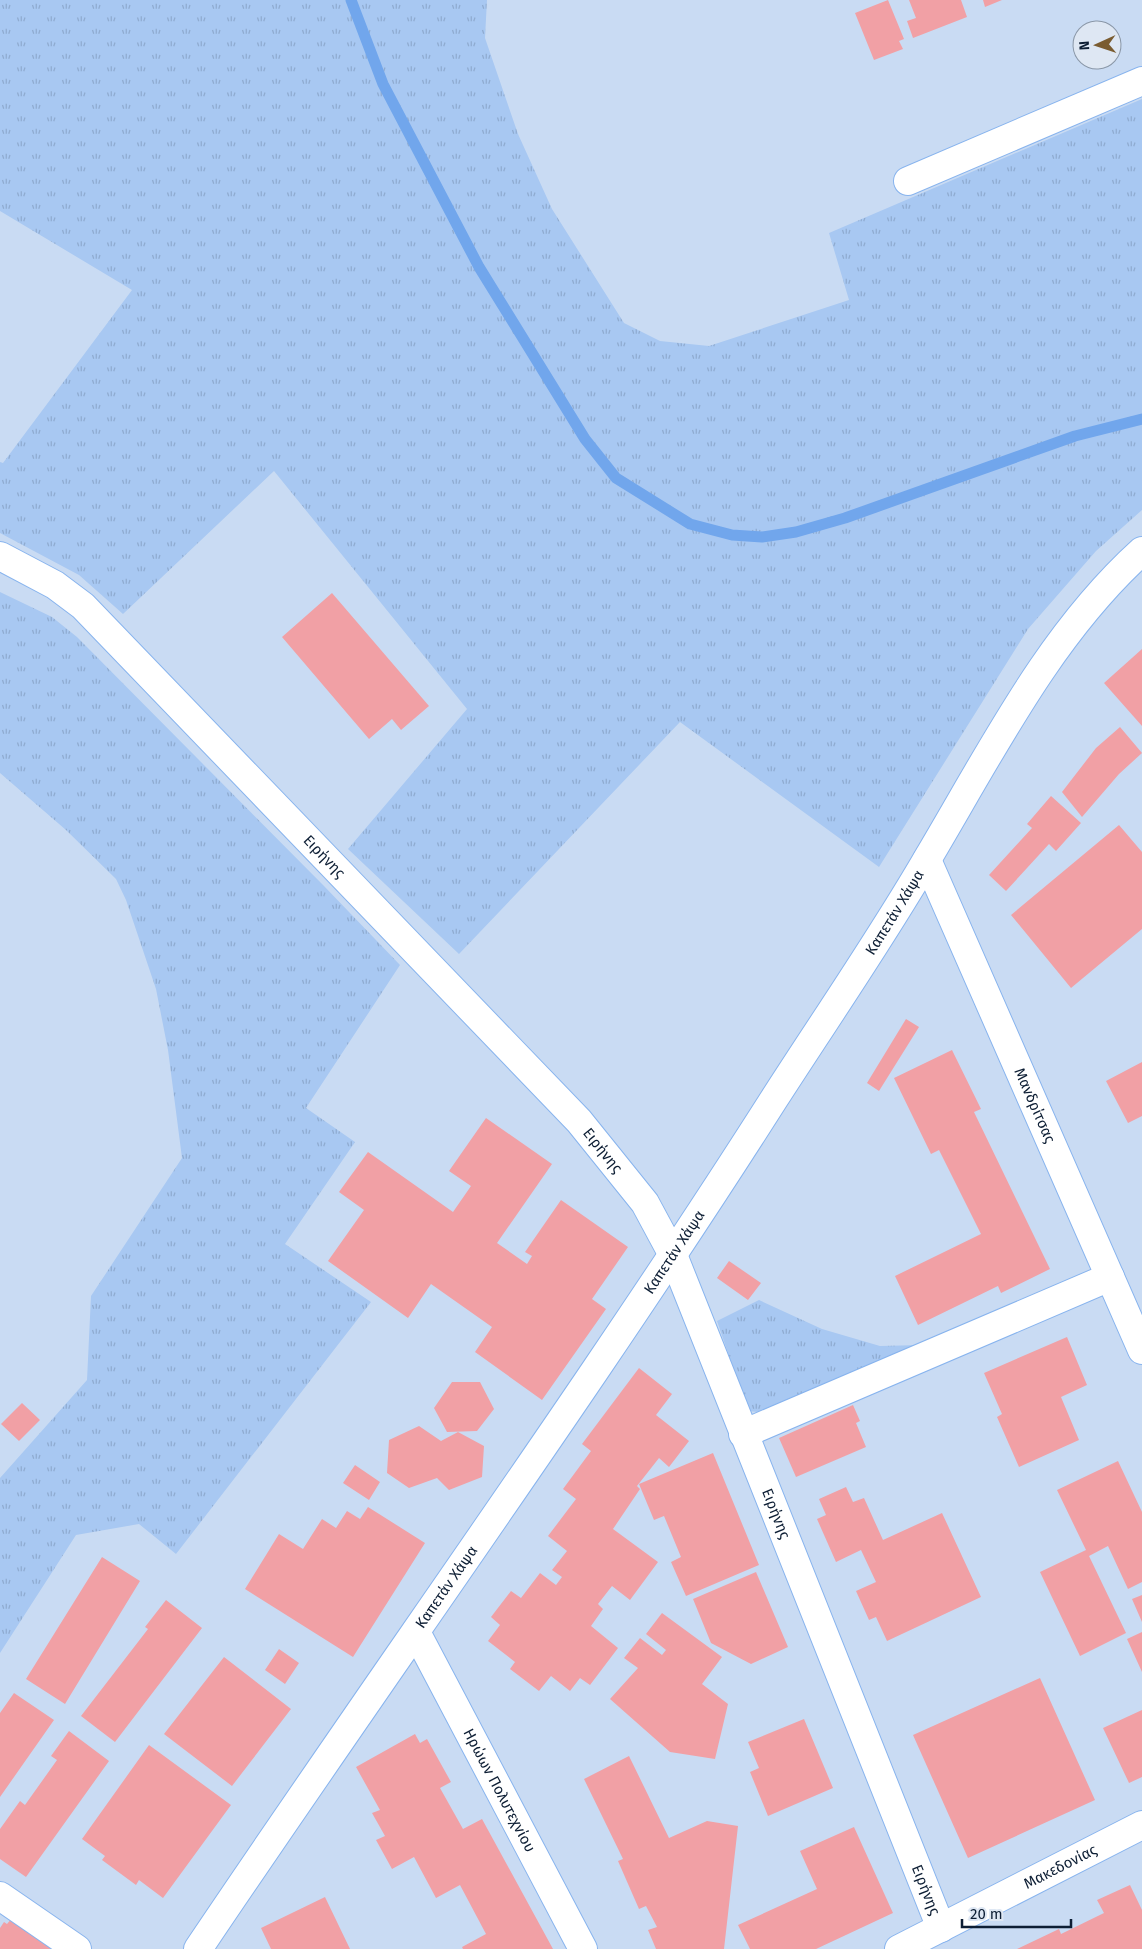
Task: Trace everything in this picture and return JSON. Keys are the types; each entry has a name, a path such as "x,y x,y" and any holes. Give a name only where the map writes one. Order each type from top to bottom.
{"street":[{"path":"908,181 1142,81"},
{"name":"Καπετάν Χάψα","path":"198,1949 295,1804 416,1632 673,1255 927,860 970,784 1054,652 1114,578 1142,551"},
{"name":"Ειρήνης","path":"0,556 55,584 83,606 97,620 579,1122 645,1203 673,1255 941,1928"},
{"name":"Μανδρίτσας","path":"927,860 1142,1350"},
{"path":"743,1434 1110,1277"},
{"name":"Ηρώων Πολυτεχνίου","path":"416,1632 583,1949"},
{"name":"Μακεδονίας","path":"899,1949 1142,1825"},
{"path":"0,1896 77,1949"}],"green space":[{"path":"0,0 487,0 485,38 518,134 552,209 624,323 660,341 709,346 849,300 829,233 1142,99 1142,510 1096,551 1028,629 879,867 680,722 459,954 348,849 467,709 274,471 123,614 79,575 0,533 0,462 3,463 132,290 0,211"},
{"path":"0,592 52,617 77,637 400,965 306,1108 355,1142 285,1244 371,1302 176,1554 139,1524 76,1535 0,1653 0,1478 87,1380 91,1296 182,1158 168,1050 156,989 126,900 116,879 66,830 0,773"},
{"path":"759,1300 822,1329 880,1346 923,1345 767,1410 758,1412 748,1411 717,1321"}],"building":[{"path":"888,0 904,39 899,41 903,49 874,60 855,13"},
{"path":"909,0 961,0 967,17 913,38 907,21 916,18"},
{"path":"983,0 1002,0 985,7"},
{"path":"332,593 429,706 401,730 392,719 369,739 282,637"},
{"path":"1142,649 1142,726 1104,683"},
{"path":"1120,727 1142,753 1119,774 1082,817 1062,792 1096,748"},
{"path":"1051,796 1081,823 1056,851 1049,844 1006,891 989,875 1032,828 1027,824"},
{"path":"1119,825 1142,852 1142,929 1071,988 1011,915"},
{"path":"906,1019 919,1027 879,1091 867,1083"},
{"path":"952,1050 981,1109 974,1112 1050,1269 1001,1293 998,1286 918,1325 895,1276 981,1234 939,1150 931,1154 894,1078"},
{"path":"1142,1062 1142,1116 1128,1123 1106,1081"},
{"path":"486,1118 552,1164 497,1243 527,1264 532,1256 525,1252 561,1200 628,1247 592,1299 606,1309 542,1400 475,1352 492,1327 431,1284 408,1318 328,1261 364,1210 339,1192 368,1152 453,1212 471,1186 449,1171"},
{"path":"729,1261 761,1283 748,1300 717,1278"},
{"path":"1067,1337 1087,1385 1061,1397 1079,1440 1019,1467 997,1417 1002,1414 984,1373"},
{"path":"639,1368 672,1394 656,1415 689,1441 669,1467 659,1458 637,1486 640,1489 613,1529 658,1562 630,1600 612,1586 598,1604 603,1609 591,1626 618,1648 590,1685 580,1678 570,1691 551,1676 539,1691 510,1669 515,1662 488,1641 500,1625 491,1617 511,1591 521,1598 540,1573 556,1585 562,1577 552,1570 567,1551 548,1536 576,1499 563,1489 591,1451 582,1444"},
{"path":"452,1382 480,1382 494,1409 477,1431 447,1432 434,1408"},
{"path":"22,1403 40,1420 19,1441 1,1424"},
{"path":"853,1405 860,1421 856,1423 866,1447 796,1477 779,1438"},
{"path":"419,1426 441,1441 458,1432 484,1446 482,1477 449,1490 437,1478 409,1488 387,1473 389,1440"},
{"path":"713,1453 759,1565 686,1596 671,1562 681,1557 664,1516 654,1520 639,1484"},
{"path":"1118,1461 1142,1512 1142,1582 1128,1589 1108,1546 1089,1556 1126,1633 1080,1656 1040,1572 1086,1550 1057,1490"},
{"path":"355,1465 380,1482 369,1500 343,1483"},
{"path":"846,1487 853,1502 864,1498 883,1540 942,1513 981,1597 887,1641 876,1617 869,1620 856,1591 876,1582 861,1550 836,1562 817,1519 826,1515 819,1499"},
{"path":"368,1507 425,1543 353,1657 245,1589 279,1534 303,1549 322,1519 336,1528 347,1511 360,1519"},
{"path":"102,1557 140,1581 65,1704 26,1679"},
{"path":"756,1572 788,1647 751,1664 711,1643 693,1599"},
{"path":"1142,1595 1142,1622 1132,1599"},
{"path":"166,1600 202,1628 115,1742 81,1716 148,1629 145,1627"},
{"path":"662,1613 722,1657 702,1684 728,1704 715,1759 670,1752 610,1699 638,1668 624,1658 640,1638 662,1655 666,1650 646,1634"},
{"path":"1142,1632 1142,1672 1127,1639"},
{"path":"279,1649 299,1663 285,1684 265,1670"},
{"path":"224,1657 291,1709 232,1786 164,1734"},
{"path":"1040,1678 1095,1800 968,1858 913,1735"},
{"path":"14,1693 54,1720 0,1797 0,1713"},
{"path":"1142,1710 1142,1777 1129,1783 1103,1728"},
{"path":"804,1719 833,1788 768,1816 750,1772 759,1768 748,1742"},
{"path":"69,1731 109,1761 26,1877 0,1859 0,1829 20,1801 25,1805 57,1760 51,1756"},
{"path":"415,1734 420,1743 427,1739 451,1782 440,1788 463,1829 482,1819 553,1949 463,1949 462,1947 486,1934 460,1885 436,1898 414,1857 392,1869 376,1840 385,1836 372,1813 380,1810 356,1767"},
{"path":"149,1745 231,1805 163,1898 139,1880 136,1885 102,1860 105,1856 82,1839"},
{"path":"629,1756 669,1838 707,1821 738,1826 724,1949 656,1949 648,1930 657,1927 646,1906 639,1909 618,1861 623,1859 584,1779"},
{"path":"854,1827 893,1913 816,1949 750,1949 738,1925 817,1889 800,1851"},
{"path":"1130,1885 1142,1910 1142,1949 1017,1949 1059,1929 1061,1934 1104,1913 1097,1900"},
{"path":"325,1897 350,1949 271,1949 261,1928"},
{"path":"18,1911 66,1949 0,1949 0,1928 4,1922 7,1924"}],"waterway":[{"path":"351,0 383,84 479,267 585,439 616,478 690,524 732,535 762,537 796,532 845,518 1075,436 1142,419"}]}
